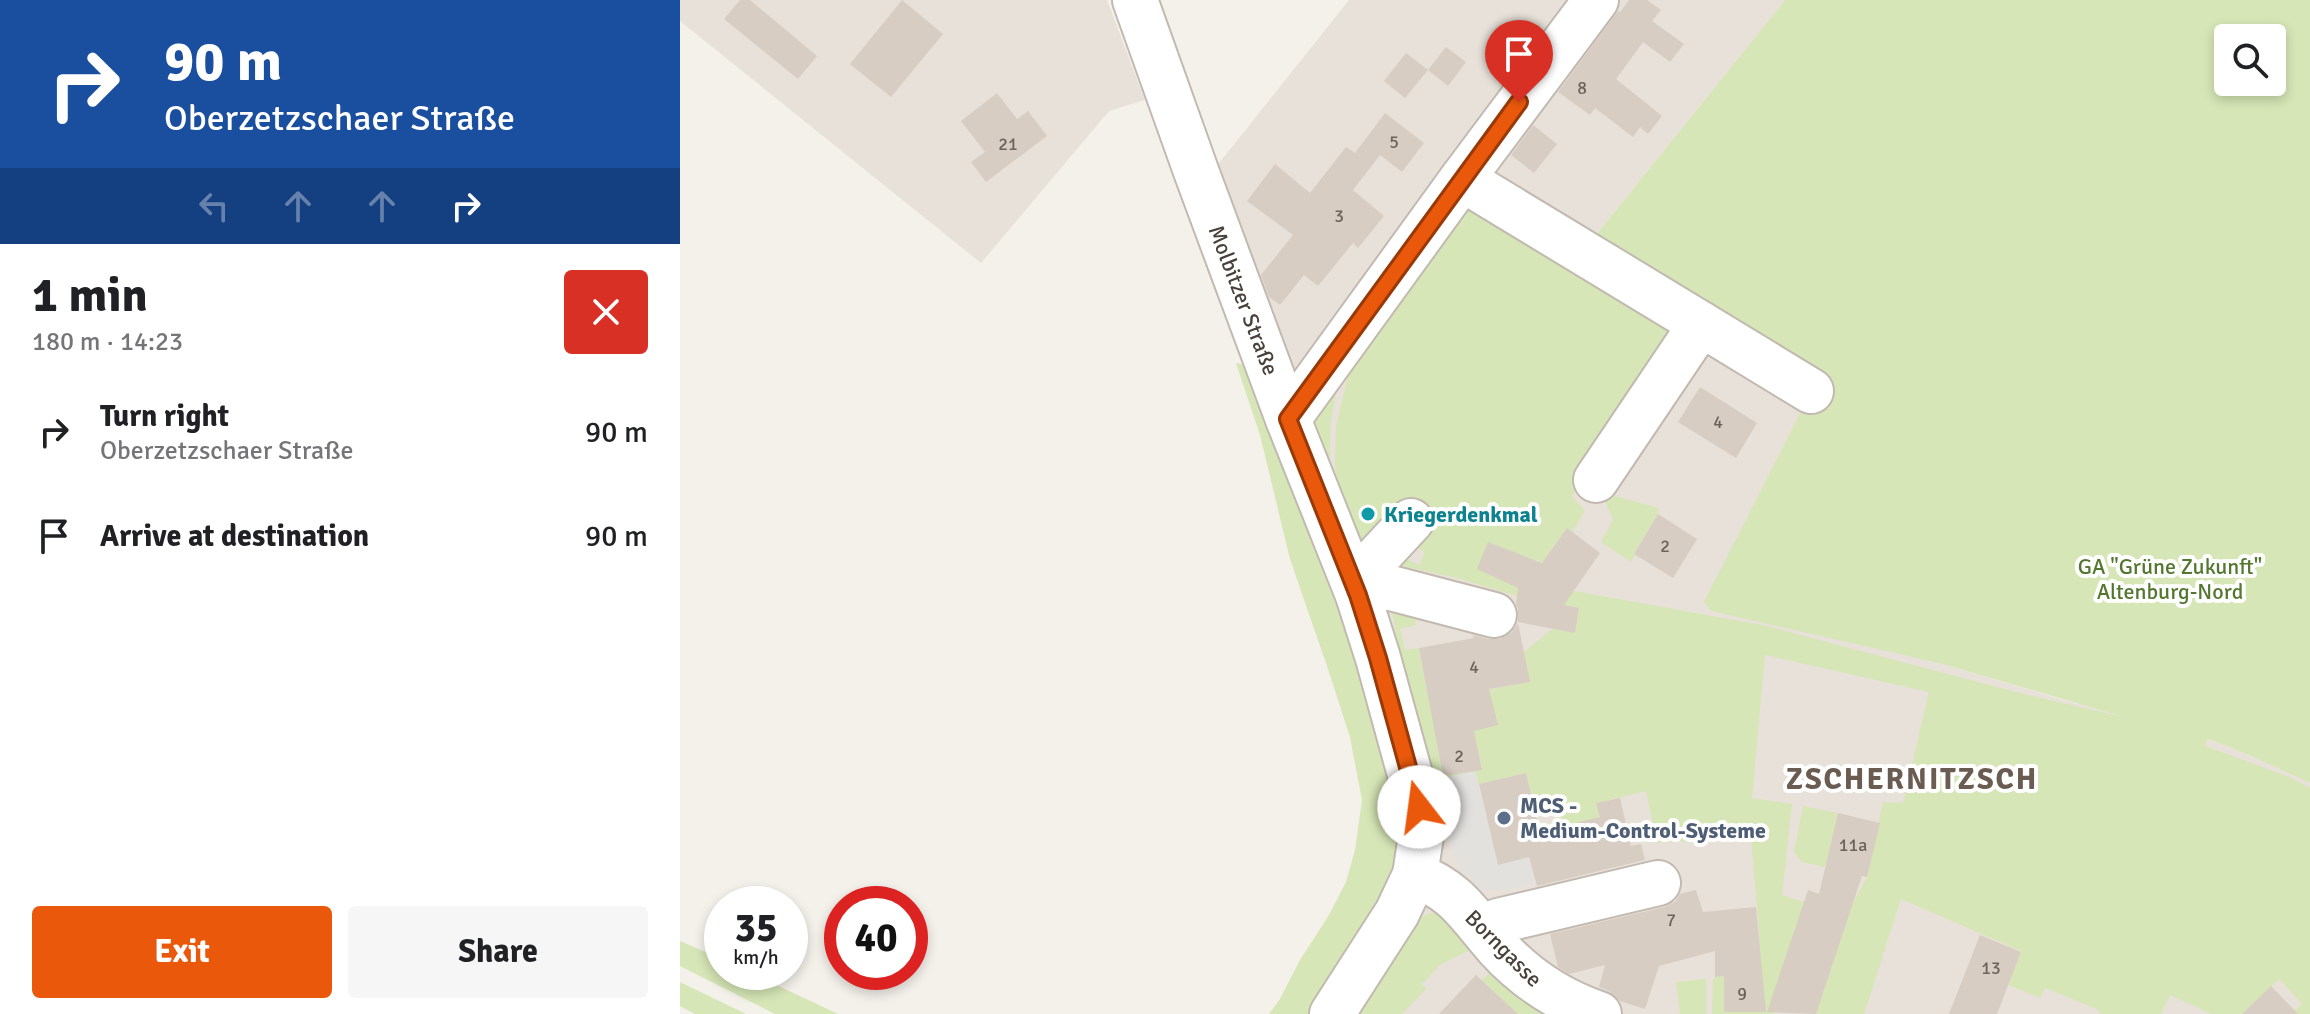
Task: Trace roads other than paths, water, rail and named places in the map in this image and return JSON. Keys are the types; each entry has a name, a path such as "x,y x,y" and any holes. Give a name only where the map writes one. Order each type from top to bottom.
{"street":[{"name":"Molbitzer Straße","path":"1135,0 1288,419 1354,585 1378,658 1419,807 1421,836 1415,875 1397,913 1332,1014"},
{"path":"1288,419 1596,0"},
{"path":"1462,179 1811,391"},
{"path":"1596,480 1701,324"},
{"path":"1354,585 1411,521"},
{"path":"1354,585 1387,587 1494,615"},
{"name":"Borngasse","path":"1415,875 1441,887 1537,984 1554,995 1599,1014"},
{"path":"1483,929 1498,921 1658,883"}],"place":[{"name":"Kriegerdenkmal","path":"1368,514"},
{"name":"MCS - Medium-Control-Systeme","path":"1504,818"}],"district":[{"name":"ZSCHERNITZSCH","path":"1912,779"}],"park label":[{"name":"GA \"Grüne Zukunft\" Altenburg-Nord","path":"2170,578"}]}
